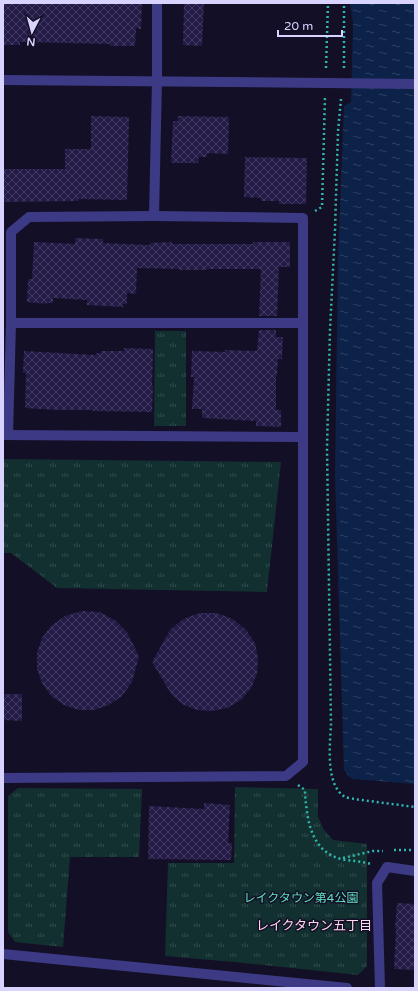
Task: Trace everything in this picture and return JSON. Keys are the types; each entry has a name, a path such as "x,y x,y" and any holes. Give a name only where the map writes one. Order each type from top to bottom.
{"street":[{"path":"154,216 157,3"},
{"path":"3,80 415,84"},
{"path":"3,778 286,776 303,762 304,437 303,218 154,216 29,217 11,232 11,323 6,435 304,437"},
{"path":"11,323 303,323"},
{"path":"380,988 377,883 387,867 415,871"},
{"path":"3,954 347,988"}],"path":[{"path":"303,218 322,207 328,3"},
{"path":"343,71 344,3"},
{"path":"341,94 338,131 330,330 327,447 331,725 330,759 335,786 345,796 354,799 415,807"},
{"path":"286,776 305,790 310,829 315,840 322,848 331,855 340,859 365,862 387,867"},
{"path":"340,859 372,851 387,850"},
{"path":"394,850 415,850"}],"green space":[{"path":"155,331 186,331 186,426 154,426"},
{"path":"3,459 281,462 267,592 57,588 11,553 3,553"},
{"name":"レイクタウン第4公園","path":"235,787 318,789 318,817 324,830 333,840 367,844 367,966 358,975 165,956 168,863 234,863"},
{"path":"18,788 142,789 139,857 70,857 63,947 15,942 8,932 8,796"}],"water":[{"path":"350,3 415,3 415,784 353,779 348,776 344,770 335,475 338,257 344,106 351,102 353,23"}],"building":[{"path":"3,3 142,3 141,29 136,28 135,46 20,42 20,45 3,45"},
{"path":"184,3 204,3 202,46 183,45"},
{"path":"91,116 129,117 127,200 79,199 79,201 3,202 3,169 65,169 65,149 91,149"},
{"path":"178,116 229,117 228,154 207,153 207,157 199,157 198,163 171,163 173,121 178,121"},
{"path":"245,157 307,158 306,204 279,204 279,201 261,201 261,198 244,197"},
{"path":"75,238 103,239 103,243 150,245 150,243 172,242 172,244 253,244 253,242 290,242 290,267 279,267 277,316 259,316 261,269 179,270 137,268 136,294 127,293 127,304 123,304 123,307 87,305 87,300 53,298 53,303 47,304 27,302 28,279 32,279 34,242 75,244"},
{"path":"259,330 276,330 276,337 283,337 282,359 278,359 276,376 276,410 281,410 281,427 256,426 256,421 202,418 202,409 192,409 194,377 191,377 192,351 257,351"},
{"path":"124,348 153,349 152,412 25,408 26,373 23,373 24,351 96,355 96,353 101,353 101,351 124,351"},
{"path":"82,611 99,612 115,620 127,632 139,656 132,682 122,696 109,705 94,710 79,710 64,705 51,696 42,683 37,669 37,653 42,638 51,626 65,616"},
{"path":"199,613 217,613 233,619 246,630 255,643 258,658 257,674 251,688 241,700 227,708 212,711 197,710 182,704 171,694 152,662 170,630 183,619"},
{"path":"3,694 22,694 22,721 3,720"},
{"path":"204,803 230,805 228,843 232,843 231,860 148,859 149,806 204,809"},
{"path":"397,903 415,904 415,970 394,969"}],"district":[{"name":"レイクタウン五丁目","path":"314,925"}]}
